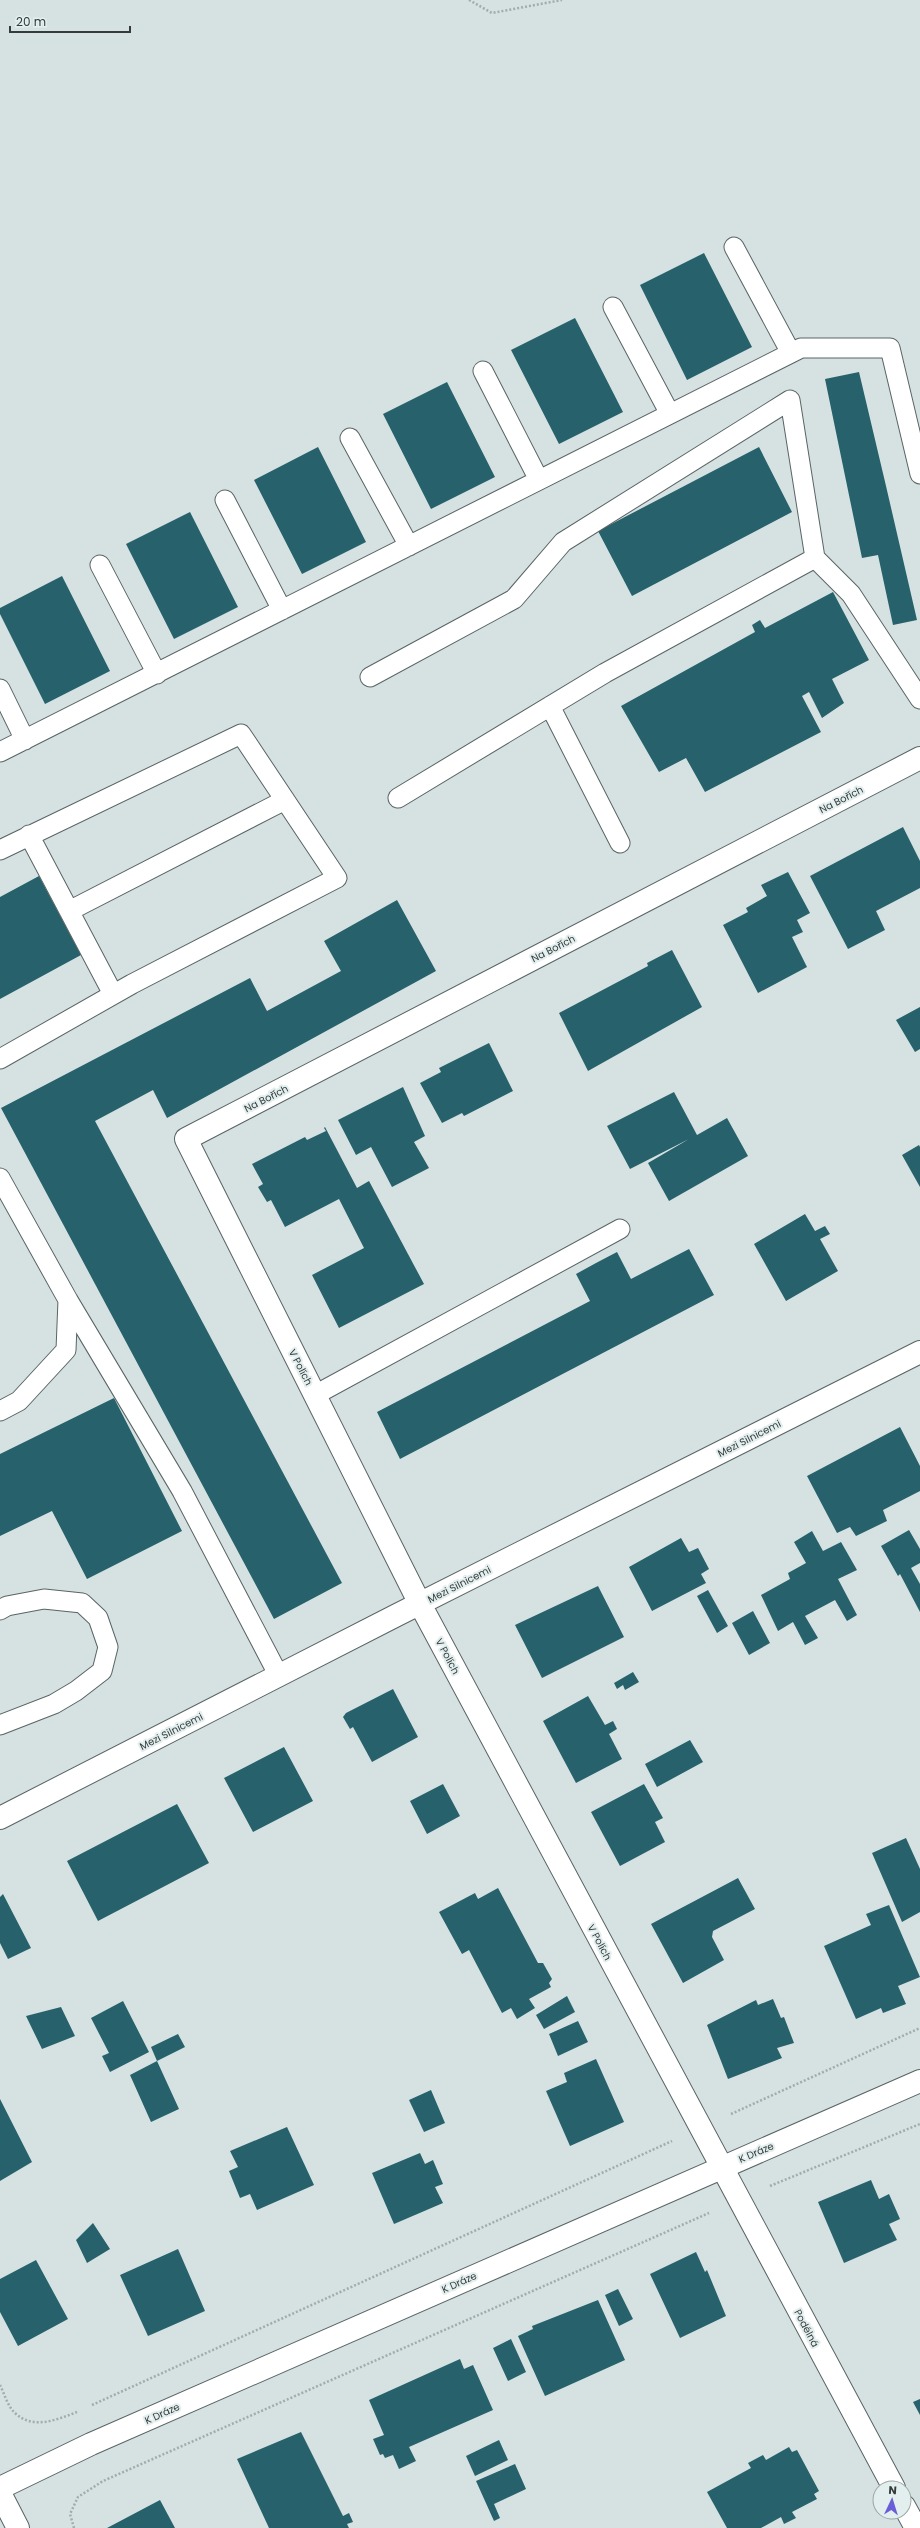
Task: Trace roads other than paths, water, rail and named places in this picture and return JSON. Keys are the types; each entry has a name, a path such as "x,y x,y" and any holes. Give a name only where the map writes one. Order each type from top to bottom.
{"street":[{"name":"Na Bořích","path":"186,1139 920,758"},
{"name":"V Polích","path":"186,1139 420,1604 721,2167"},
{"name":"Mezi Silnicemi","path":"0,1818 920,1352"},
{"name":"K Dráze","path":"0,2488 98,2441 920,2081"},
{"name":"Podélná","path":"721,2167 890,2480"},
{"path":"0,2493 18,2528"},
{"path":"912,2519 918,2528"}],"lane":[{"path":"734,247 791,353"},
{"path":"613,307 670,414"},
{"path":"0,752 801,348 890,348 920,474"},
{"path":"483,371 539,480"},
{"path":"370,678 514,599 563,542 790,400 815,558 851,594 920,699"},
{"path":"350,438 409,546"},
{"path":"225,500 282,610"},
{"path":"398,798 604,673 815,558"},
{"path":"100,565 156,674"},
{"path":"0,689 26,740"},
{"path":"550,706 620,843"},
{"path":"0,850 241,734 337,878 113,994 0,1059"},
{"path":"69,911 285,800"},
{"path":"29,835 113,994"},
{"path":"0,1178 68,1300 182,1491 279,1676"},
{"path":"315,1395 620,1229"},
{"path":"0,1411 19,1401 66,1350 68,1300"},
{"path":"0,1610 7,1606 44,1599 82,1603 98,1618 108,1647 102,1671 76,1691 54,1704 0,1725"}]}
